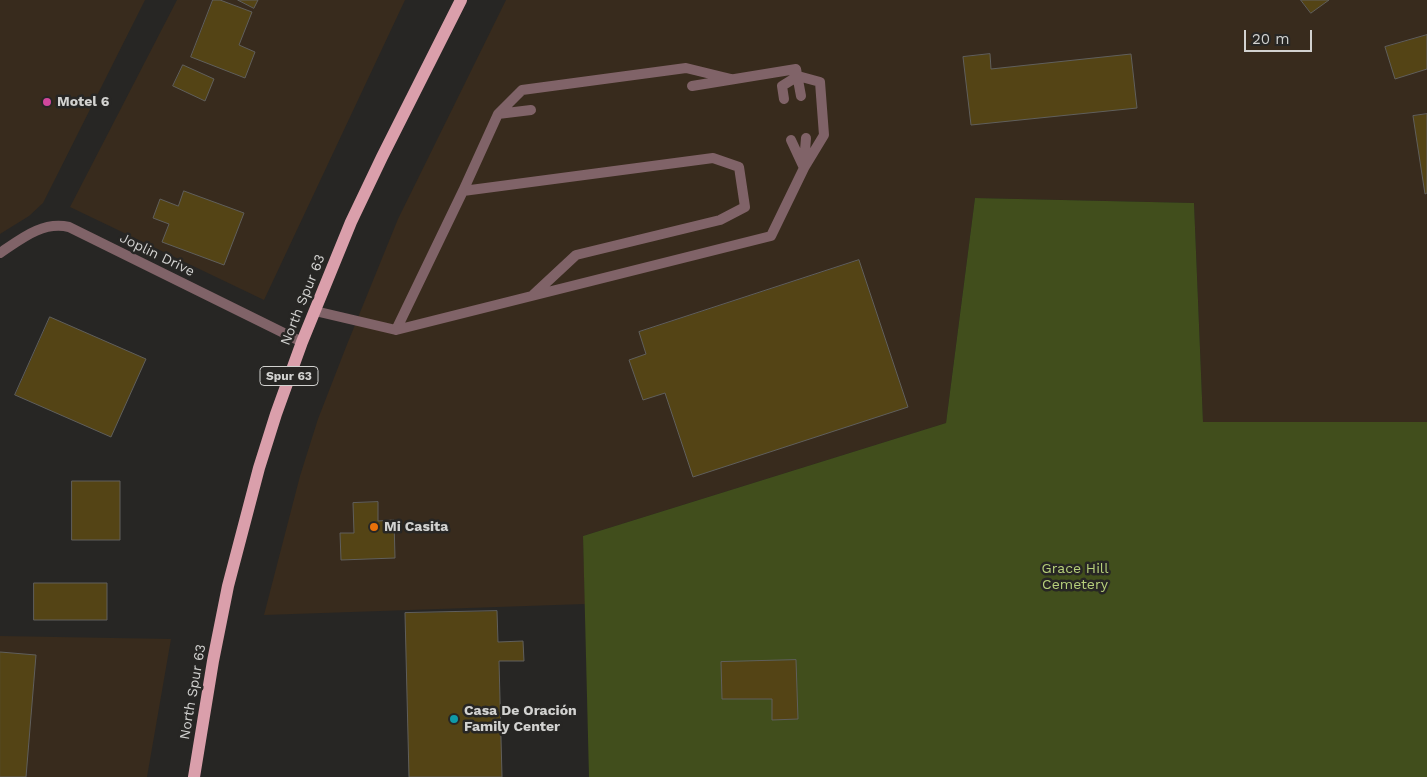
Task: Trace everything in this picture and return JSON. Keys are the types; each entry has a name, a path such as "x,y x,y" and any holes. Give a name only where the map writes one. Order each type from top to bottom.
{"main road":[{"name":"North Spur 63","path":"194,777 213,661 234,560 267,442 302,342 351,222 460,0"}],"street":[{"path":"396,330 498,114 522,90 686,68 731,79"},
{"path":"692,86 796,69 801,96"},
{"path":"316,311 396,330 772,236 804,168 824,135 820,82 798,76 782,86 784,99"},
{"path":"498,114 531,110"},
{"path":"804,168 806,138"},
{"path":"790,140 804,168"},
{"path":"463,191 713,158 739,167 745,207 720,220 576,255 532,296"},
{"name":"Joplin Drive","path":"0,253 34,230 54,226 69,227 302,342"}],"shaded area":[{"name":"Motel 6","path":"0,0 145,0 43,203 29,216 0,234"},
{"path":"177,0 405,0 264,300 70,207"},
{"path":"506,0 1427,0 1427,422 1203,422 1194,203 975,198 946,423 583,536 585,604 264,615 300,476 318,419 346,347 398,219"},
{"path":"0,636 171,639 147,777 0,777"}],"green space":[{"name":"Grace Hill Cemetery","path":"975,198 1194,203 1203,422 1427,422 1427,777 589,777 583,536 946,423"}],"building":[{"path":"213,0 220,0 252,12 239,45 255,52 245,78 191,57"},
{"path":"238,0 258,0 254,8"},
{"path":"1301,0 1329,0 1311,13"},
{"path":"1427,35 1427,69 1395,79 1385,47"},
{"path":"990,54 991,69 1131,54 1137,108 971,125 963,57"},
{"path":"183,65 214,79 205,101 173,86"},
{"path":"1427,114 1427,193 1425,194 1413,116"},
{"path":"184,191 244,213 224,265 162,242 169,224 153,218 160,199 178,206"},
{"path":"859,260 908,407 693,477 665,393 643,400 629,360 646,354 639,332"},
{"path":"50,317 146,359 111,437 15,395"},
{"path":"72,481 120,481 120,540 72,540"},
{"name":"Mi Casita","path":"378,502 378,521 394,520 395,558 341,560 340,533 354,533 353,503"},
{"path":"34,583 107,583 107,620 34,620"},
{"name":"Casa De Oración Family Center","path":"497,611 498,642 523,641 524,661 499,661 502,777 409,777 405,613"},
{"path":"0,652 36,655 26,777 0,777"},
{"path":"796,660 798,719 772,720 772,699 722,699 721,662"}],"place":[{"name":"Motel 6","path":"47,102"},
{"name":"Mi Casita","path":"374,527"},
{"name":"Casa De Oración Family Center","path":"454,719"}]}
